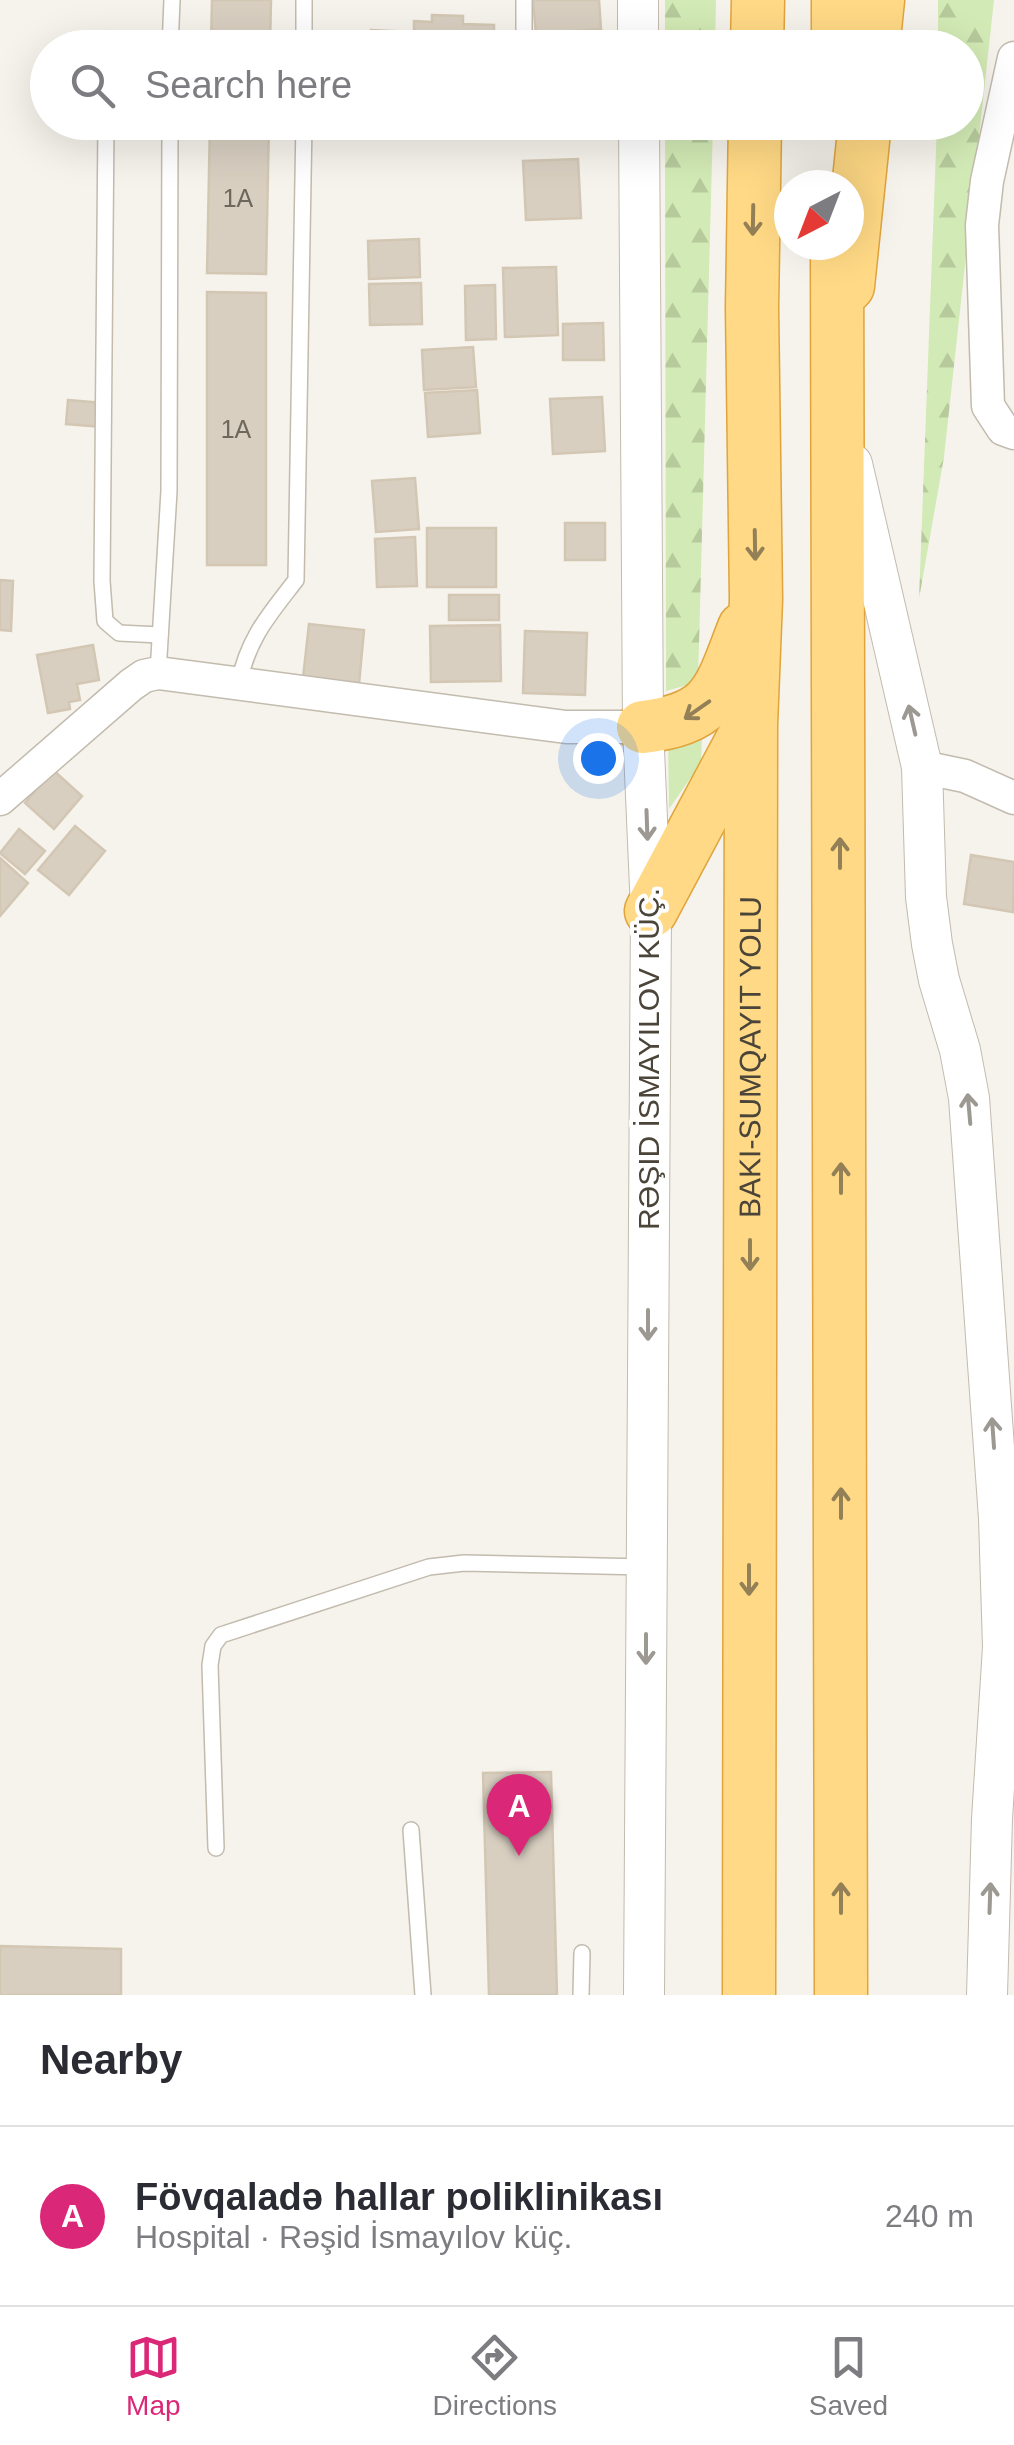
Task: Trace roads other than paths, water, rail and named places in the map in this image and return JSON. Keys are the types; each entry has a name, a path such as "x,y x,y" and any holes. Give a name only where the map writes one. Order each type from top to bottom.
{"highway":[{"path":"757,30 758,0"},
{"path":"838,0 838,30"},
{"path":"875,30 878,0"},
{"path":"749,1995 755,140"},
{"path":"838,140 838,170"},
{"path":"836,396 863,140"},
{"path":"837,260 840,1995"},
{"path":"643,727 676,723 712,700 756,599"},
{"path":"651,911 750,725"}],"street":[{"path":"638,0 638,30"},
{"path":"1014,58 987,181 982,225 988,406 994,419 1014,433"},
{"path":"639,140 643,727 651,911 644,1995"},
{"path":"836,396 922,767 926,898 932,944 960,1050 968,1098 999,1518 1003,1647 992,1820 987,1995"},
{"path":"0,799 131,684 158,674 566,726 643,727"},
{"path":"922,767 966,776 1014,798"}],"lane":[{"path":"171,30 172,0"},
{"path":"304,0 304,30"},
{"path":"524,0 524,30"},
{"path":"106,140 102,580 105,621 119,633 160,635"},
{"path":"158,674 169,491 170,140"},
{"path":"238,683 253,636 296,580 304,140"},
{"path":"216,1848 210,1665 212,1646 221,1635 429,1567 464,1563 646,1567"},
{"path":"411,1830 423,1995"},
{"path":"581,1995 582,1953"}],"place":[{"name":"Fövqaladə hallar poliklinikası","path":"519,1856"}]}
